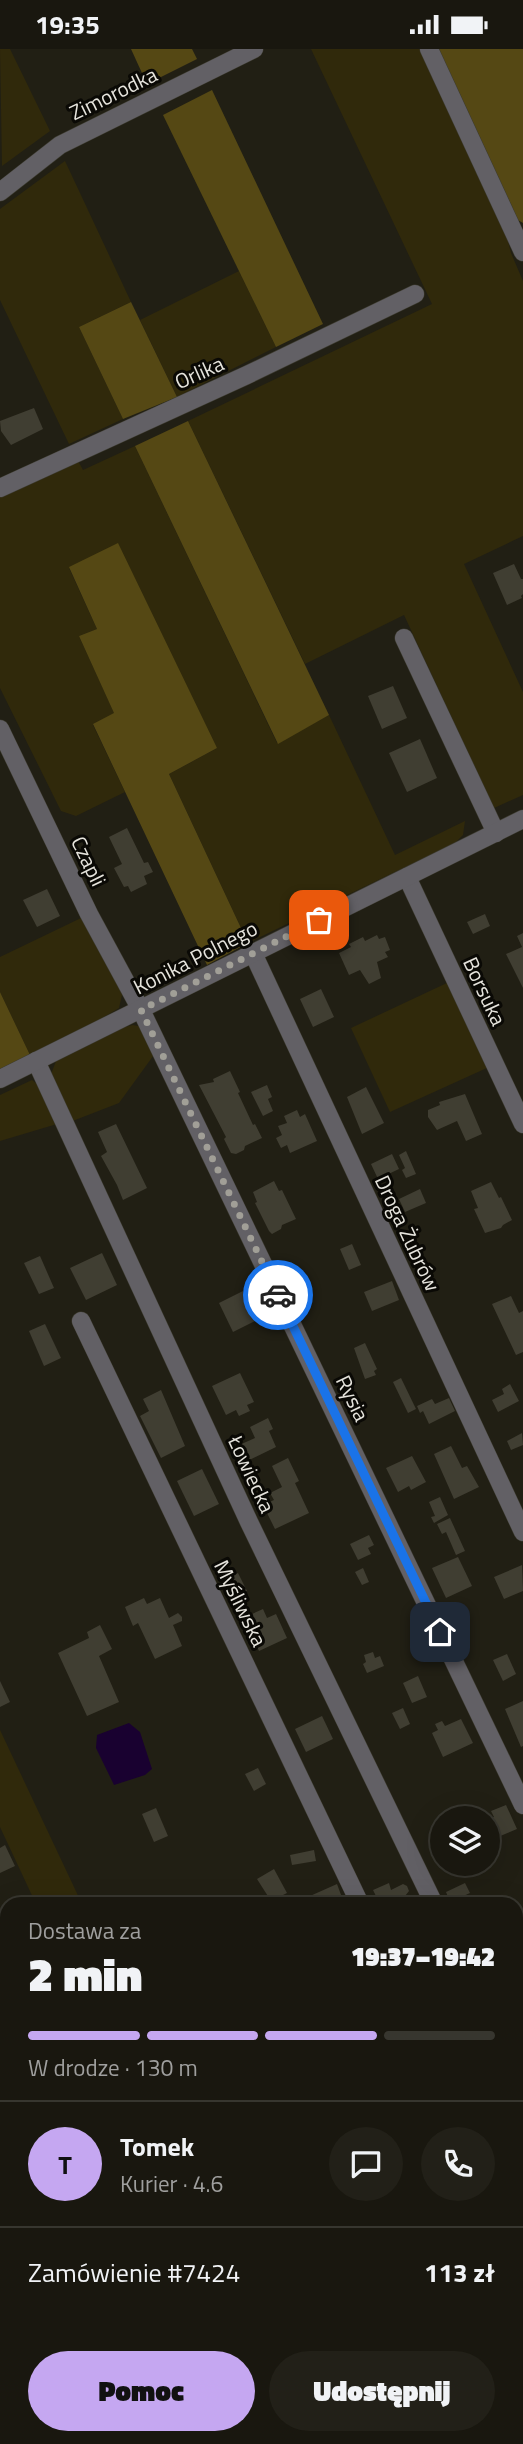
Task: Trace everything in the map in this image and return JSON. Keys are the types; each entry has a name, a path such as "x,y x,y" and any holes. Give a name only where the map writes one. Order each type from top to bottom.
{"street":[{"name":"Zimorodka","path":"0,193 60,145 254,49"},
{"path":"429,49 521,244"},
{"name":"Orlika","path":"0,488 247,375 415,294"},
{"path":"404,638 496,833"},
{"name":"Czapli","path":"0,729 89,914 141,1010"},
{"name":"Konika Polnego","path":"0,1079 523,819"},
{"name":"Borsuka","path":"407,877 523,1124"},
{"name":"Droga Żubrów","path":"253,953 523,1532"},
{"name":"Rysia","path":"141,1010 523,1805"},
{"name":"Łowiecka","path":"36,1061 249,1522 431,1897"},
{"name":"Myśliwska","path":"81,1321 357,1897"}],"shaded area":[{"path":"0,49 10,49 50,131 2,166"},
{"path":"131,49 192,49 197,59 147,84"},
{"path":"311,49 420,49 504,225 511,253 523,281 523,536 464,564 523,692 523,795 494,808 404,615 305,664 188,421 432,304"},
{"path":"436,49 523,49 523,223 516,219"},
{"path":"212,90 323,324 276,347 163,115"},
{"path":"65,161 131,302 79,327 123,419 69,444 0,300 0,209"},
{"path":"239,271 276,347 177,397 140,320"},
{"path":"131,302 177,397 123,419 79,327"},
{"path":"188,421 329,715 278,744 135,446"},
{"path":"135,446 277,743 329,715 395,855 465,821 463,835 455,843 248,943 169,774 217,748 69,568 97,629 79,636 115,714 93,725 125,792 76,816 61,811 0,688 0,496 77,459 83,470"},
{"path":"118,543 217,748 169,774 248,943 207,965 93,724 114,713 79,636 97,629 69,567"},
{"path":"81,918 121,986 119,1008 74,1035 30,1055 0,992 0,957"},
{"path":"449,982 489,1067 390,1112 351,1028"},
{"path":"0,992 30,1055 0,1069"},
{"path":"133,1025 143,1027 156,1052 119,1103 70,1122 50,1077 56,1061 121,1028"},
{"path":"32,1080 38,1085 57,1124 0,1141 0,1095"},
{"path":"129,1723 140,1732 152,1769 145,1775 114,1785 96,1748 97,1735"},
{"path":"0,1730 79,1897 33,1897 0,1827"}],"building":[{"path":"34,408 43,429 11,445 1,431 0,421"},
{"path":"514,564 523,579 523,594 522,598 507,605 493,573"},
{"path":"393,686 407,718 382,729 368,696"},
{"path":"420,739 437,778 407,792 389,753"},
{"path":"127,828 144,863 148,862 153,872 144,876 147,884 131,892 128,886 124,887 114,868 122,864 109,837"},
{"path":"47,889 60,916 37,927 23,900"},
{"path":"485,914 490,926 473,934 467,922"},
{"path":"523,933 523,988 506,954 522,947 517,936"},
{"path":"377,935 379,939 385,937 390,950 385,952 388,957 377,962 381,978 369,984 360,970 349,975 339,953 363,937 365,941"},
{"path":"321,989 334,1017 313,1027 300,999"},
{"path":"230,1071 253,1125 255,1124 262,1138 236,1154 231,1153 224,1139 226,1137 199,1085 214,1082 213,1079"},
{"path":"267,1085 272,1097 268,1099 273,1111 263,1116 251,1092"},
{"path":"366,1087 384,1123 362,1134 347,1097"},
{"path":"465,1094 482,1134 466,1141 457,1121 437,1130 428,1117 428,1110 440,1105 439,1102"},
{"path":"297,1110 300,1117 305,1114 317,1141 290,1153 287,1145 281,1148 276,1138 282,1135 278,1126 287,1123 284,1116"},
{"path":"116,1124 147,1188 123,1200 101,1156 107,1152 98,1132"},
{"path":"406,1151 416,1174 406,1178 399,1155"},
{"path":"392,1154 399,1169 378,1179 371,1164"},
{"path":"274,1181 279,1191 282,1190 296,1219 282,1225 281,1229 272,1234 255,1203 257,1202 253,1192"},
{"path":"491,1182 512,1220 501,1228 485,1233 474,1209 478,1208 471,1191"},
{"path":"420,1189 426,1203 405,1212 399,1199"},
{"path":"352,1244 361,1265 349,1270 340,1249"},
{"path":"102,1253 117,1285 86,1300 70,1268"},
{"path":"40,1256 54,1288 39,1294 24,1263"},
{"path":"392,1281 399,1300 372,1311 364,1292"},
{"path":"243,1291 257,1320 233,1332 219,1303"},
{"path":"511,1296 519,1313 523,1311 523,1352 516,1355 492,1304"},
{"path":"45,1324 61,1358 44,1366 29,1331"},
{"path":"365,1343 377,1369 374,1371 376,1375 365,1379 354,1348"},
{"path":"240,1373 254,1402 247,1405 250,1411 239,1416 236,1410 226,1415 212,1386"},
{"path":"401,1378 416,1409 408,1413 393,1382"},
{"path":"510,1384 519,1401 498,1412 492,1400 504,1394 502,1389"},
{"path":"161,1390 185,1446 161,1458 140,1416 149,1411 143,1399"},
{"path":"449,1398 455,1411 429,1424 423,1411 420,1413 417,1406 432,1399 435,1404"},
{"path":"268,1418 273,1429 269,1431 276,1447 245,1462 237,1446 255,1438 250,1427"},
{"path":"522,1433 523,1445 511,1450 507,1441"},
{"path":"451,1446 462,1468 467,1466 479,1487 454,1499 434,1454"},
{"path":"412,1456 426,1482 411,1490 409,1486 398,1492 386,1468"},
{"path":"288,1458 299,1481 295,1483 309,1513 275,1529 263,1505 274,1500 270,1493 282,1487 272,1466"},
{"path":"202,1469 219,1504 194,1516 177,1481"},
{"path":"440,1497 448,1515 434,1523 431,1517 435,1516 429,1502"},
{"path":"450,1518 465,1551 456,1555 446,1532 442,1534 437,1524"},
{"path":"369,1535 374,1545 368,1548 371,1554 358,1560 350,1544"},
{"path":"458,1557 472,1586 446,1598 432,1568"},
{"path":"522,1565 523,1591 504,1599 494,1577"},
{"path":"363,1568 369,1582 362,1585 355,1572"},
{"path":"238,1573 247,1591 234,1598 225,1579"},
{"path":"144,1598 147,1604 160,1598 169,1618 178,1613 182,1617 182,1621 173,1625 182,1646 155,1659 138,1623 133,1626 125,1607"},
{"path":"263,1609 267,1618 276,1614 287,1638 259,1651 248,1626 256,1623 252,1614"},
{"path":"100,1625 112,1649 99,1656 119,1702 87,1716 58,1653 89,1638 87,1632"},
{"path":"373,1652 375,1658 380,1656 384,1666 367,1673 363,1664 366,1662 364,1655"},
{"path":"507,1654 516,1674 503,1681 493,1660"},
{"path":"418,1676 427,1697 412,1703 403,1683"},
{"path":"0,1681 10,1702 0,1707"},
{"path":"523,1701 523,1746 521,1747 505,1709"},
{"path":"403,1708 410,1724 400,1729 392,1713"},
{"path":"322,1716 333,1739 306,1752 295,1729"},
{"path":"461,1719 473,1743 443,1757 432,1733 438,1730 435,1724 442,1721 445,1726"},
{"path":"258,1768 266,1784 254,1791 245,1774"},
{"path":"506,1805 517,1829 500,1836 500,1807"},
{"path":"156,1808 168,1836 154,1842 142,1814"},
{"path":"5,1845 15,1866 0,1873 0,1848"},
{"path":"314,1850 316,1861 292,1865 290,1855"},
{"path":"274,1869 287,1893 279,1897 268,1897 257,1879"},
{"path":"389,1883 391,1890 403,1884 409,1891 405,1897 376,1897 373,1890"},
{"path":"465,1883 470,1893 461,1897 448,1897 446,1892"},
{"path":"337,1884 342,1897 310,1897"}],"way so far":[{"path":"278,1295 141,1010 319,920"}],"route":[{"path":"278,1295 440,1632"}]}
